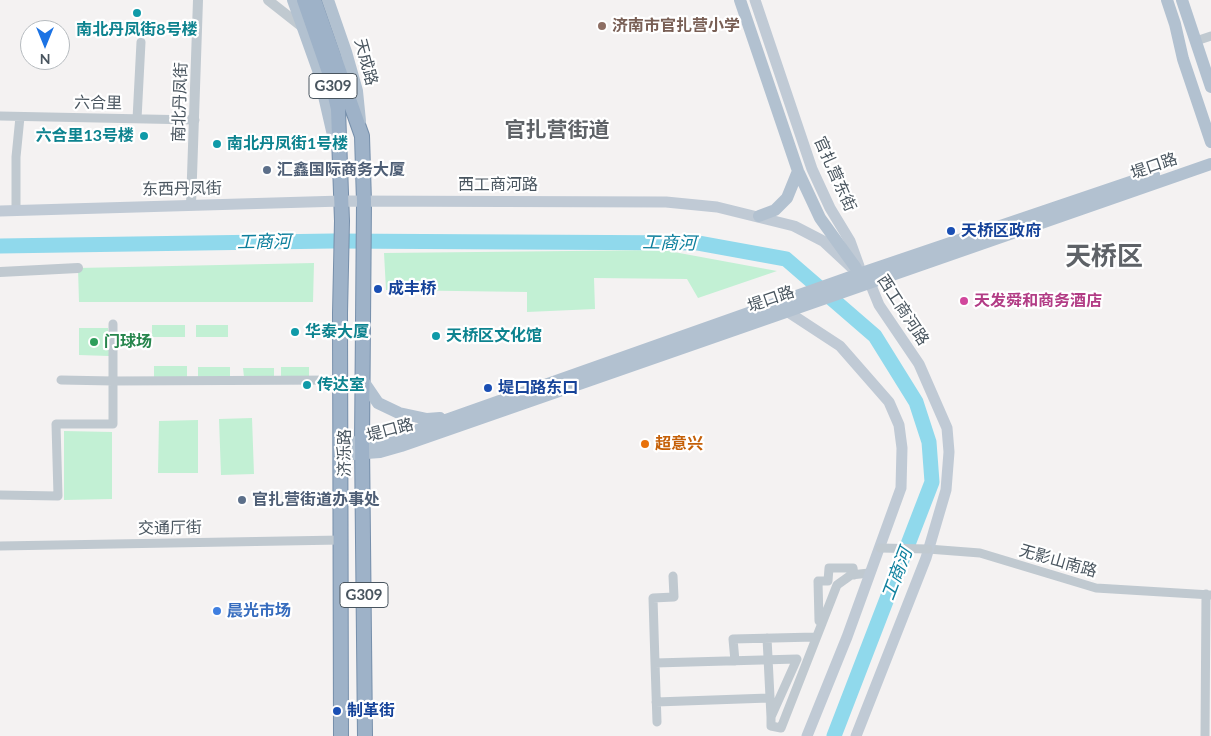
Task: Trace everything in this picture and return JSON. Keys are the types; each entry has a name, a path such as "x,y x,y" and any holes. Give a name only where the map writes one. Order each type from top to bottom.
{"highway":[{"name":"G309","path":"304,0 330,75 338,109 342,201"},
{"name":"天成路","path":"314,0 362,136 364,202"},
{"name":"济泺路","path":"341,736 340,380 342,201"},
{"name":"济泺路","path":"364,202 362,449 365,736"}],"main road":[{"path":"293,0 318,70 341,176"},
{"name":"天成路","path":"328,0 354,83 362,136"},
{"name":"官扎营东街","path":"740,0 798,171 820,218 858,269"},
{"name":"官扎营东街","path":"755,0 812,169 830,208 850,241 858,269"},
{"path":"1167,0 1176,24 1183,59 1211,142"},
{"path":"1182,0 1211,87"},
{"name":"堤口路","path":"849,284 858,269 1211,155"},
{"name":"堤口路","path":"340,449 401,446 849,284 871,287 1211,164"},
{"name":"官扎营东街","path":"759,216 775,210 787,198 798,171"},
{"name":"东西丹凤街","path":"0,211 342,201 364,202"},
{"name":"西工商河路","path":"364,202 666,202 717,207 794,226 823,241 858,269 871,287 879,305 919,364 947,428 950,452 946,490 928,549 856,736"},
{"path":"781,308 840,346 889,402 899,425 902,448 901,488 847,637 807,736"},
{"name":"堤口路","path":"362,449 781,308"},
{"path":"362,381 378,403 399,413 427,418 453,418"}],"street":[{"name":"南北丹凤街","path":"191,205 198,0"},
{"path":"268,0 301,26"},
{"path":"1196,41 1211,36"},
{"path":"138,119 141,42"},
{"name":"六合里","path":"0,116 195,120"},
{"path":"16,211 16,157 20,117"},
{"path":"0,272 78,268"},
{"path":"0,495 58,496 56,424 113,424 113,324"},
{"path":"61,380 340,380"},
{"name":"交通厅街","path":"0,546 341,540"},
{"name":"无影山南路","path":"880,548 980,553 1096,588 1208,595"},
{"path":"820,626 818,581 828,581 829,568 853,568 854,575"},
{"path":"767,638 770,726 781,728 815,637 837,585 854,575 869,573"},
{"path":"657,722 653,598 674,597 673,576"},
{"path":"1205,736 1208,595"},
{"path":"734,661 733,639 815,637"},
{"path":"655,663 807,658"},
{"path":"771,718 797,659"},
{"path":"656,702 769,698"}],"green space":[{"path":"663,250 777,271 698,298 687,279 594,278 595,309 527,312 527,292 386,290 384,253"},
{"path":"314,263 313,302 79,302 78,268"},
{"path":"152,325 185,325 185,337 152,337"},
{"path":"196,325 228,325 228,337 196,337"},
{"name":"门球场","path":"79,328 108,328 109,356 79,355"},
{"path":"154,366 187,366 187,378 154,378"},
{"path":"198,367 230,367 230,378 198,378"},
{"path":"281,367 309,367 309,377 281,377"},
{"path":"243,368 274,368 274,377 244,377"},
{"path":"252,418 254,474 221,475 219,419"},
{"path":"198,420 198,473 158,473 159,421"},
{"path":"64,431 112,432 112,499 64,500"}],"waterway":[{"name":"工商河","path":"0,246 333,241 698,243 786,259 875,336 916,402 929,442 932,482 834,736"}],"place":[{"name":"南北丹凤街8号楼","path":"137,13"},
{"name":"济南市官扎营小学","path":"602,26"},
{"name":"六合里13号楼","path":"144,136"},
{"name":"南北丹凤街1号楼","path":"217,144"},
{"name":"汇鑫国际商务大厦","path":"267,170"},
{"name":"天桥区政府","path":"951,231"},
{"name":"成丰桥","path":"378,289"},
{"name":"天发舜和商务酒店","path":"964,301"},
{"name":"华泰大厦","path":"295,332"},
{"name":"天桥区文化馆","path":"436,336"},
{"name":"门球场","path":"94,342"},
{"name":"传达室","path":"307,385"},
{"name":"堤口路东口","path":"488,388"},
{"name":"超意兴","path":"645,444"},
{"name":"官扎营街道办事处","path":"242,500"},
{"name":"晨光市场","path":"217,611"},
{"name":"制革街","path":"337,711"}],"district":[{"name":"官扎营街道","path":"557,130"},
{"name":"天桥区","path":"1104,257"}]}
